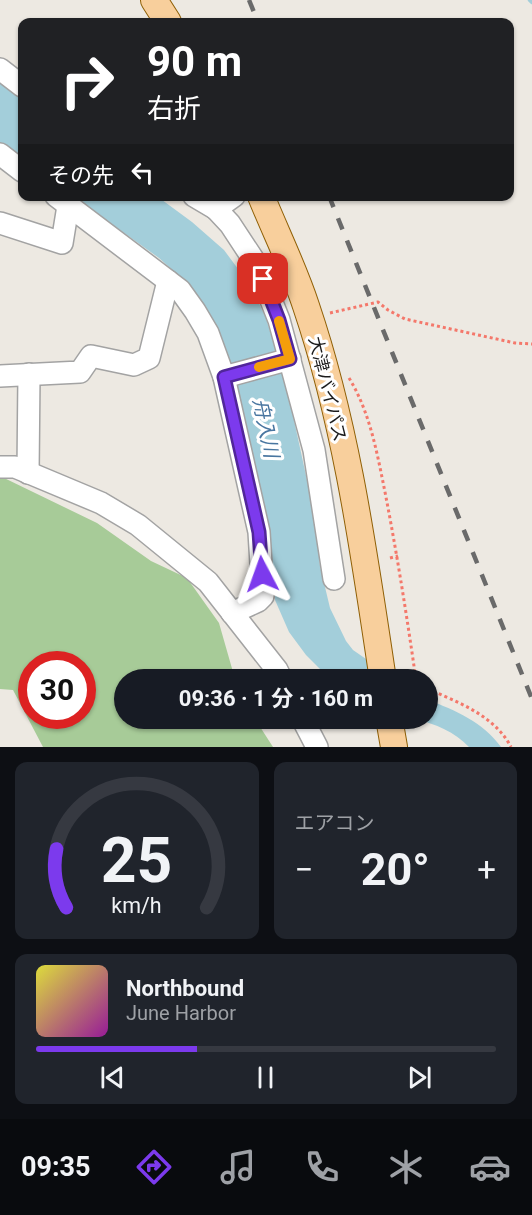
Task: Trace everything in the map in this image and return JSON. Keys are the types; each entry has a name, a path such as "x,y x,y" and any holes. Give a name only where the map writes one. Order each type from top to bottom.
{"main road":[{"path":"154,0 165,18"},
{"name":"大津バイパス","path":"263,201 310,318 332,395 352,488 381,669"},
{"path":"391,729 394,747"}],"street":[{"path":"0,69 18,83"},
{"path":"0,154 18,168"},
{"path":"0,223 62,243 62,201"},
{"path":"62,201 180,290 208,333 226,376 259,532 264,596 232,613"},
{"path":"202,201 216,209 230,224 257,265 270,294 285,360 314,450 334,579"},
{"path":"216,209 227,201"},
{"path":"0,376 80,372 91,356 134,365 149,358 168,281"},
{"path":"226,376 285,360"},
{"path":"28,474 29,374"},
{"path":"0,467 15,467 101,503 138,525 208,582 276,669"},
{"path":"308,729 317,747"}],"path":[{"path":"310,318 378,302 405,319 532,345"},
{"path":"324,365 347,375 360,396 377,453 398,556 414,669"},
{"path":"390,558 398,556"},
{"path":"438,693 461,703 485,718 507,739 511,747"}],"green space":[{"path":"0,476 97,523 151,561 187,578 219,623 232,669 114,669 114,729 261,729 273,747 43,747 34,729 96,729 96,651 18,651 18,700 13,690 0,689"}],"water":[{"path":"0,81 18,95 18,156 0,143"},
{"name":"舟入川","path":"80,201 163,201 224,250 250,285 266,318 287,388 315,517 320,566 330,608 346,641 353,650 381,669 320,669 289,632 275,600 269,527 236,393 187,283 159,258"},
{"path":"438,704 477,724 501,747 469,747 438,726"}],"railway":[{"path":"249,0 256,18"},
{"path":"331,201 532,699"}],"slow traffic":[{"path":"259,367 290,359 279,321"}],"route":[{"path":"262,574 259,532 224,377 290,359 279,320 263,279"}]}
